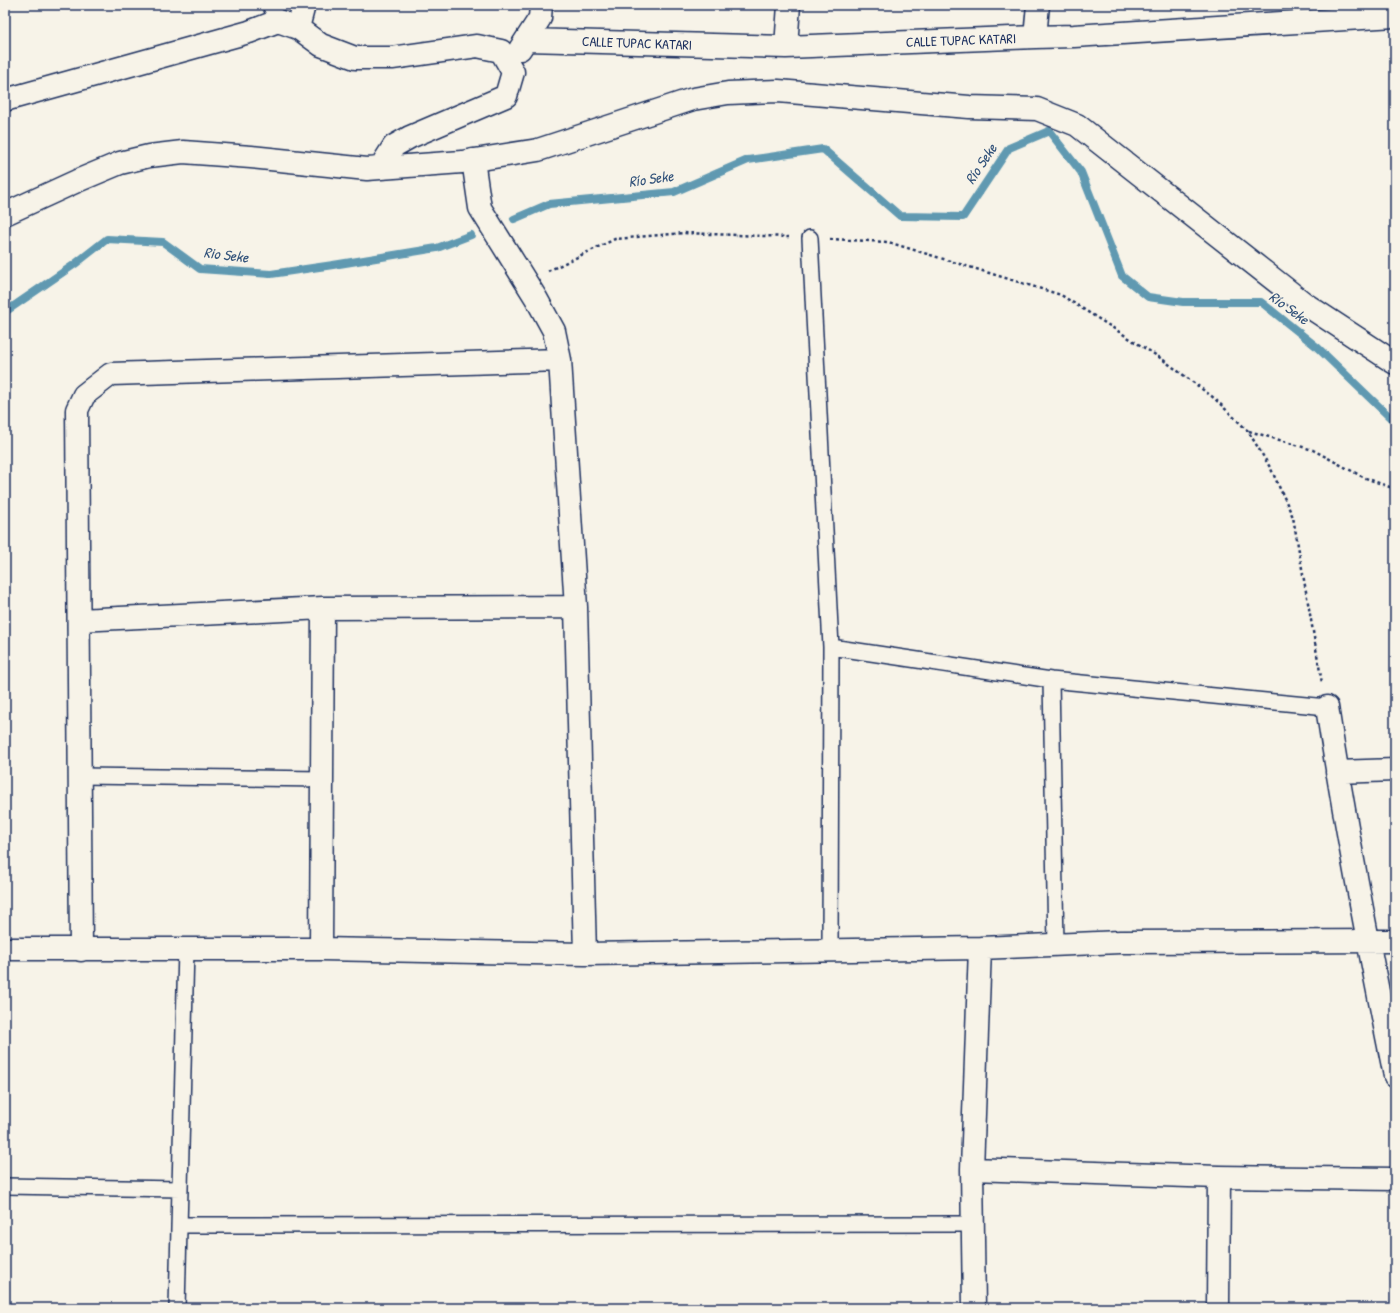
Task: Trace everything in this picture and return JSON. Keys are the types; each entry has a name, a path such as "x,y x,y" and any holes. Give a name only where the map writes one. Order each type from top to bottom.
{"street":[{"path":"298,28 304,5"},
{"path":"509,65 527,40 540,18 541,5"},
{"path":"786,47 789,5"},
{"path":"1035,37 1038,5"},
{"path":"5,100 249,32 274,13 321,45 355,58 392,58 477,46 501,51 513,72 506,96 410,137 394,146 380,168"},
{"name":"CALLE TUPAC KATARI","path":"527,40 786,47 1074,36 1299,14 1395,16"},
{"path":"5,214 120,163 149,156 183,152 367,169 473,160 538,150 693,98 728,93 778,91 969,108 1037,109 1078,125 1305,304 1395,363"},
{"path":"473,160 480,208 526,282 554,331 560,360 576,607 585,954"},
{"path":"81,950 77,410 84,395 111,374 560,360"},
{"path":"79,620 323,608 576,607"},
{"path":"321,949 323,608"},
{"path":"1327,707 1337,772 1368,942 1395,1076"},
{"path":"1337,772 1395,770"},
{"path":"5,949 321,949 585,954 980,948 1120,942 1395,941"},
{"path":"974,1308 972,1169 980,948"},
{"path":"972,1169 1219,1177 1395,1179"},
{"path":"1218,1308 1219,1177"}],"lane":[{"path":"810,238 831,647 830,950"},
{"path":"831,647 1051,680 1327,707"},
{"path":"1051,680 1056,945"},
{"path":"80,776 322,779"},
{"path":"177,1308 186,949"},
{"path":"5,1186 180,1189"},
{"path":"179,1225 973,1224"}],"path":[{"path":"526,282 615,239 684,233 888,242 1061,295 1162,359 1214,398 1248,431 1271,469 1293,517 1327,707"},
{"path":"1248,431 1313,450 1363,477 1395,489"}],"waterway":[{"name":"Río Seke","path":"514,219 549,204 674,192 748,160 823,149 900,216 963,217 1009,148 1049,131 1081,172 1122,276 1148,297 1183,302 1261,302 1317,347 1395,422"},
{"name":"Rio Seke","path":"5,312 75,264 107,239 163,242 200,269 271,274 437,248 471,235"}]}
